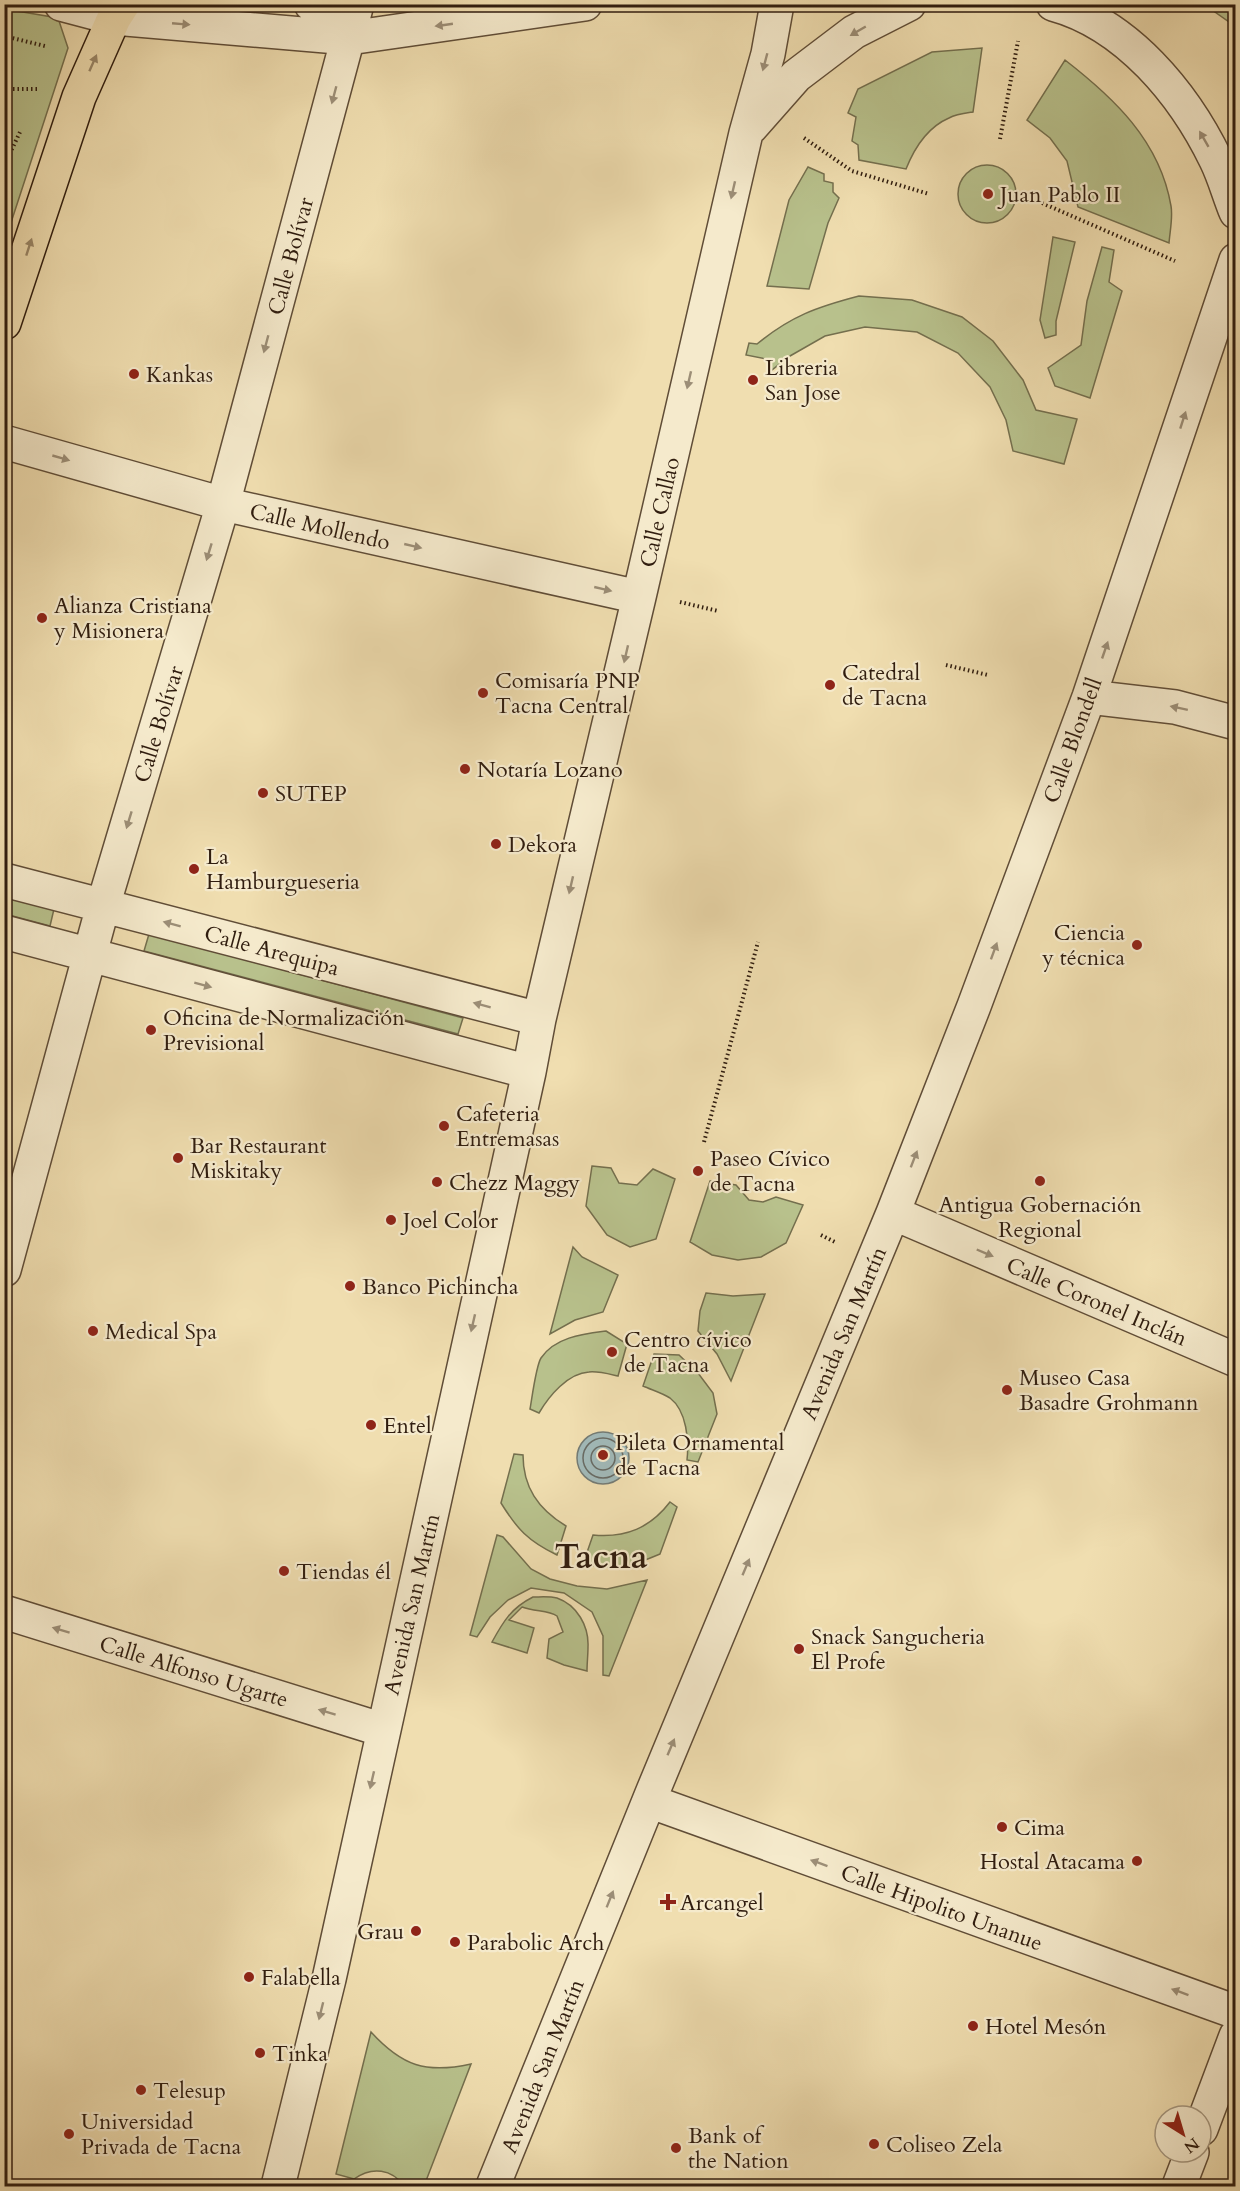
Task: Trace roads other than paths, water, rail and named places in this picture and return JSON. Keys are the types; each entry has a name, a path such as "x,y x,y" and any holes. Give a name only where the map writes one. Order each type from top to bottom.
{"main road":[{"path":"4,323 79,97 118,11"}],"street":[{"path":"61,4 349,39 585,4"},
{"path":"311,4 349,39"},
{"name":"Calle Bolívar","path":"4,1270 103,906 223,504 357,4"},
{"name":"Calle Callao","path":"539,1019 746,133 768,54 777,4"},
{"path":"746,133 796,76 854,32 909,4"},
{"path":"1053,4 1074,10 1112,31 1153,69 1186,108 1217,160 1236,212"},
{"name":"Calle Blondell","path":"893,1213 978,995 1089,697 1236,260"},
{"name":"Calle Mollendo","path":"4,442 223,504 639,597"},
{"path":"1089,697 1175,707 1236,723"},
{"name":"Calle Arequipa","path":"4,879 539,1019"},
{"path":"4,932 529,1072"},
{"name":"Avenida San Martín","path":"278,2187 329,1979 539,1019"},
{"name":"Avenida San Martín","path":"493,2187 649,1801 893,1213"},
{"name":"Calle Coronel Inclán","path":"893,1213 1236,1360"},
{"name":"Calle Alfonso Ugarte","path":"4,1612 383,1730"},
{"name":"Calle Hipolito Unanue","path":"649,1801 1236,2012"},
{"path":"1211,2104 1236,2037"},
{"path":"1179,2187 1188,2164"}],"water":[{"name":"Pileta Ornamental de Tacna","path":"603,1432 613,1434 621,1440 627,1448 629,1458 627,1468 621,1476 613,1482 603,1484 593,1482 585,1476 579,1468 577,1458 579,1448 585,1440 593,1434"}],"place":[{"name":"Juan Pablo II","path":"988,194"},
{"name":"Kankas","path":"134,374"},
{"name":"Libreria San Jose","path":"753,380"},
{"name":"Alianza Cristiana y Misionera","path":"42,618"},
{"name":"Catedral de Tacna","path":"830,685"},
{"name":"Comisaría PNP Tacna Central","path":"483,693"},
{"name":"Notaría Lozano","path":"465,769"},
{"name":"SUTEP","path":"263,793"},
{"name":"Dekora","path":"496,844"},
{"name":"La Hamburgueseria","path":"194,869"},
{"name":"Ciencia y técnica","path":"1137,945"},
{"name":"Oficina de Normalización Previsional","path":"151,1030"},
{"name":"Cafeteria Entremasas","path":"444,1126"},
{"name":"Bar Restaurant Miskitaky","path":"178,1158"},
{"name":"Paseo Cívico de Tacna","path":"698,1171"},
{"name":"Antigua Gobernación Regional","path":"1040,1181"},
{"name":"Chezz Maggy","path":"437,1182"},
{"name":"Joel Color","path":"391,1220"},
{"name":"Banco Pichincha","path":"350,1286"},
{"name":"Medical Spa","path":"93,1331"},
{"name":"Centro cívico de Tacna","path":"612,1352"},
{"name":"Museo Casa Basadre Grohmann","path":"1007,1390"},
{"name":"Entel","path":"371,1425"},
{"name":"Pileta Ornamental de Tacna","path":"603,1455"},
{"name":"Tiendas él","path":"284,1571"},
{"name":"Snack Sangucheria El Profe","path":"799,1649"},
{"name":"Cima","path":"1002,1827"},
{"name":"Hostal Atacama","path":"1137,1861"},
{"name":"Arcangel","path":"668,1902"},
{"name":"Grau","path":"416,1931"},
{"name":"Parabolic Arch","path":"455,1942"},
{"name":"Falabella","path":"249,1977"},
{"name":"Hotel Mesón","path":"973,2026"},
{"name":"Tinka","path":"260,2053"},
{"name":"Telesup","path":"141,2090"},
{"name":"Universidad Privada de Tacna","path":"69,2134"},
{"name":"Coliseo Zela","path":"874,2144"},
{"name":"Bank of the Nation","path":"676,2148"}],"district":[{"name":"Tacna","path":"601,1556"}]}
